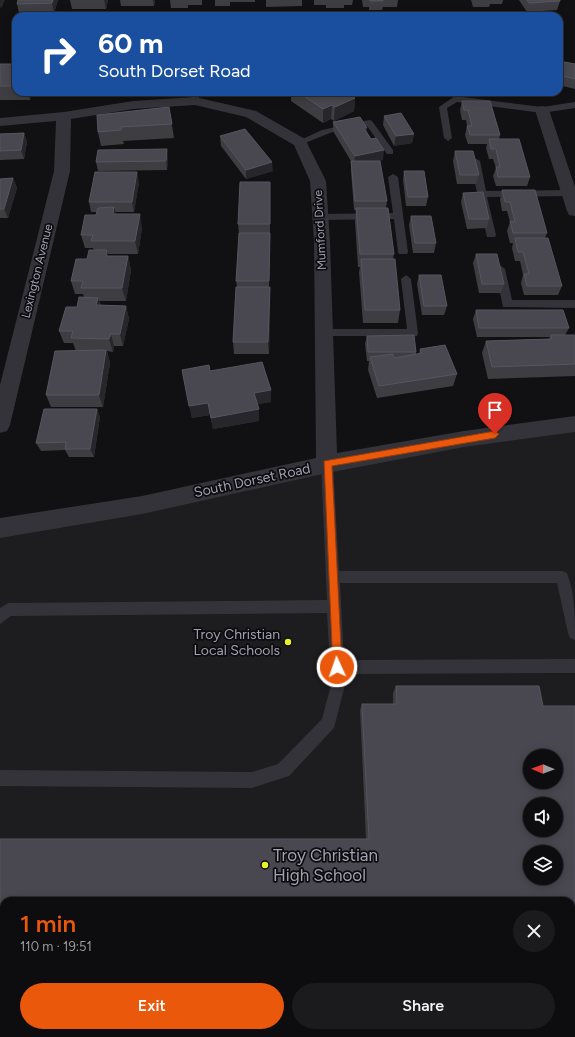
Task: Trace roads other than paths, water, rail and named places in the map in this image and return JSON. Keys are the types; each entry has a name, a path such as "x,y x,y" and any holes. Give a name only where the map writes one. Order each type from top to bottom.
{"street":[{"path":"0,122 64,116 196,96 251,114 300,142"},
{"path":"542,110 572,193 575,211"},
{"name":"Lexington Avenue","path":"0,425 62,171 64,116"},
{"name":"Mumford Drive","path":"300,142 318,181 327,464"},
{"name":"South Dorset Road","path":"0,528 142,505 327,464 464,438 575,424"}],"lane":[{"path":"448,138 443,107 453,96"},
{"path":"460,96 542,110 575,106"},
{"path":"300,142 338,127 369,123 390,152"},
{"path":"474,158 491,235"},
{"path":"393,177 403,252"},
{"path":"482,194 572,193"},
{"path":"320,218 398,216"},
{"path":"497,255 507,304 575,304"},
{"path":"324,333 414,333 406,279"},
{"path":"0,778 252,780 283,770 329,723 338,685 327,464"},
{"path":"333,577 562,576 575,634"},
{"path":"0,617 8,610 334,606"},
{"path":"337,667 575,666"}],"place":[{"name":"Troy Christian Local Schools","path":"288,642"},
{"name":"Troy Christian High School","path":"265,865"}]}
